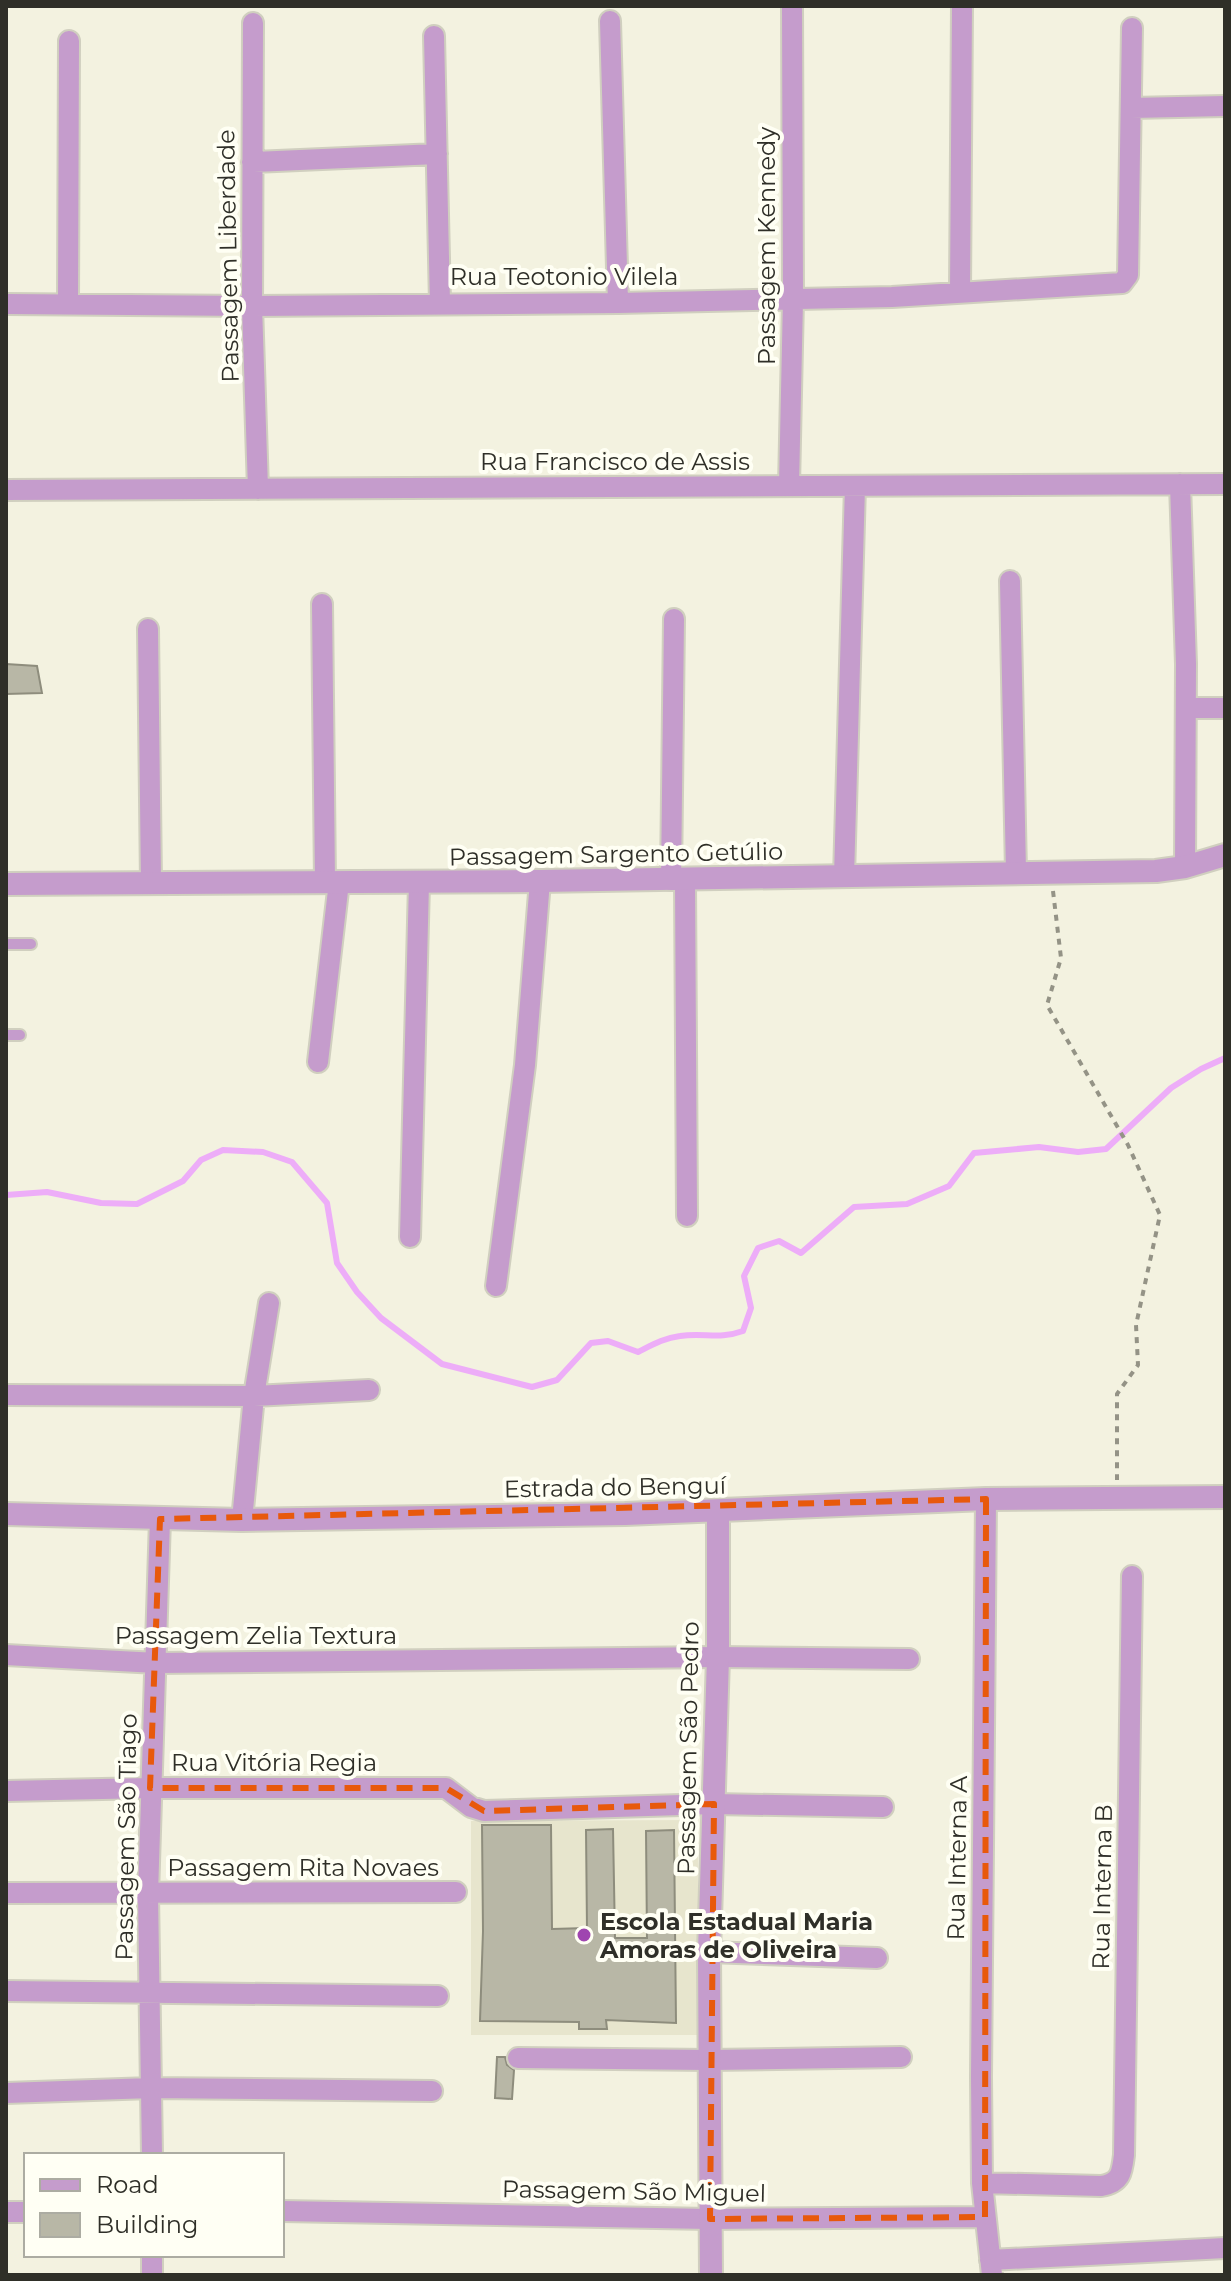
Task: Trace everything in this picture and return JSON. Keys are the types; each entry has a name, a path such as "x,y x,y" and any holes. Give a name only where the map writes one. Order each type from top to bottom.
{"street":[{"name":"Passagem Kennedy","path":"789,486 793,299 792,6"},
{"path":"960,292 962,6"},
{"path":"610,21 618,303"},
{"name":"Passagem Liberdade","path":"253,23 252,306 258,489"},
{"path":"1132,28 1131,108 1225,106"},
{"path":"434,36 440,303"},
{"path":"68,304 69,41"},
{"name":"Rua Teotonio Vilela","path":"6,304 252,306 618,303 793,299 1122,283 1128,275 1131,108"},
{"path":"252,162 437,154"},
{"path":"1180,484 1186,708 1185,867"},
{"name":"Rua Francisco de Assis","path":"6,490 1225,484"},
{"path":"844,877 855,486"},
{"path":"1010,581 1016,872"},
{"path":"318,1062 332,882 322,604"},
{"path":"674,619 687,1216"},
{"path":"148,629 151,883"},
{"path":"1186,708 1225,708"},
{"name":"Passagem Sargento Getúlio","path":"6,884 419,883 1156,871 1185,867 1225,855"},
{"path":"496,1286 525,1065 540,881"},
{"path":"410,1237 419,883"},
{"path":"242,1520 254,1396 269,1303"},
{"path":"6,1395 254,1396 369,1390"},
{"name":"Estrada do Benguí","path":"6,1514 242,1520 718,1511 986,1499 1225,1497"},
{"name":"Rua Interna A","path":"986,1499 982,2183 991,2267"},
{"name":"Passagem São Pedro","path":"711,2275 709,1952 718,1657 718,1511"},
{"name":"Passagem São Tiago","path":"152,2153 148,1894 160,1519"},
{"name":"Rua Interna B","path":"982,2183 1101,2186 1112,2184 1121,2175 1124,2155 1132,1576"},
{"name":"Passagem Zelia Textura","path":"6,1655 157,1663 718,1657 909,1659"},
{"name":"Rua Vitória Regia","path":"6,1791 446,1788 471,1807 484,1811 714,1804"},
{"path":"714,1804 883,1807"},
{"name":"Passagem Rita Novaes","path":"6,1893 456,1892"},
{"path":"709,1952 877,1958"},
{"path":"6,1991 438,1996"},
{"path":"518,2058 710,2060 901,2057"},
{"path":"6,2093 151,2088 432,2091"},
{"name":"Passagem São Miguel","path":"284,2211 710,2219 985,2217"},
{"path":"991,2267 1225,2248"}],"lane":[{"path":"6,944 31,944"},
{"path":"6,1035 20,1035"}],"path":[{"path":"1051,872 1061,958 1047,1005 1128,1145 1160,1215 1136,1325 1138,1365 1117,1394 1117,1499"}],"highlighted area":[{"path":"986,1499 985,2217 710,2219 714,1804 484,1811 446,1788 150,1788 160,1519"}],"shaded area":[{"name":"Escola Estadual Maria Amoras de Oliveira","path":"698,1820 698,2035 471,2035 471,1821"}],"building":[{"path":"6,664 37,666 42,693 6,694"},
{"name":"Escola Estadual Maria Amoras de Oliveira","path":"482,1825 551,1825 552,1929 587,1928 586,1830 613,1829 615,1938 647,1938 646,1831 674,1830 676,2023 606,2020 607,2029 579,2029 579,2022 480,2021"},
{"path":"497,2057 505,2057 507,2065 514,2070 512,2099 495,2098"}],"waterway":[{"path":"6,1195 47,1192 101,1203 137,1204 183,1181 201,1160 223,1150 263,1152 292,1162 327,1203 337,1263 357,1292 381,1318 442,1364 532,1387 557,1380 591,1343 608,1341 638,1352 674,1337 726,1335 743,1331 751,1308 744,1276 758,1248 779,1241 801,1253 854,1207 907,1204 949,1186 974,1153 1039,1147 1078,1152 1106,1149 1171,1088 1225,1058"}],"place":[{"name":"Escola Estadual Maria Amoras de Oliveira","path":"584,1935"}]}
